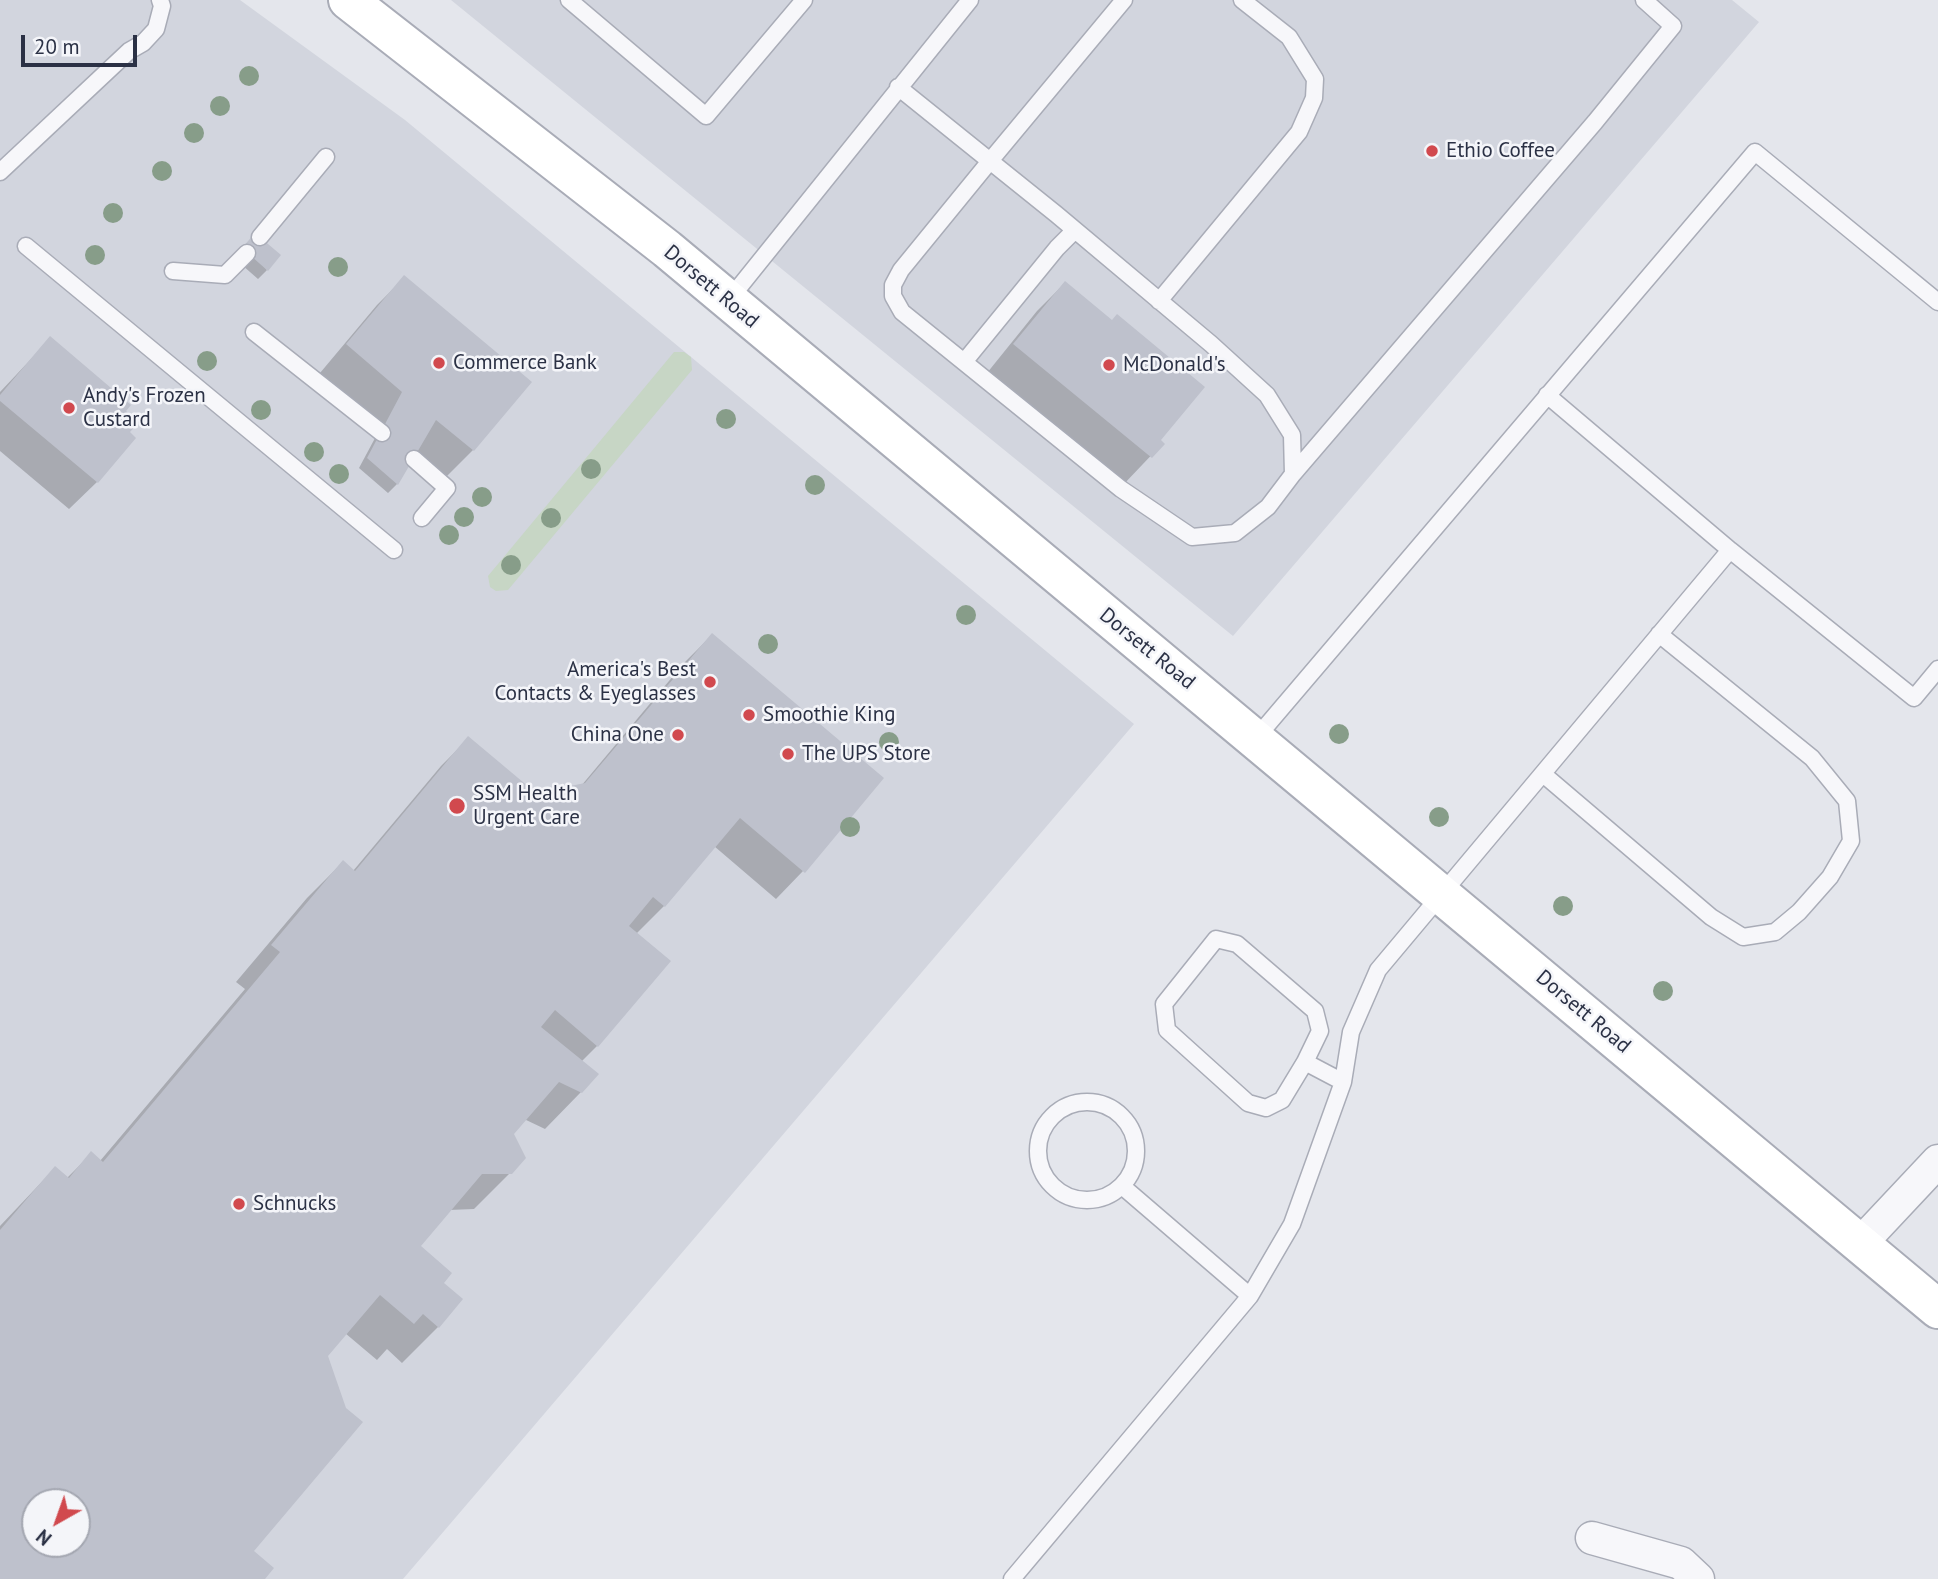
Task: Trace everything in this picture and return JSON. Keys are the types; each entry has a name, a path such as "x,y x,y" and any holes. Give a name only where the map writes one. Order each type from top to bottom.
{"main road":[{"name":"Dorsett Road","path":"348,0 667,249 1938,1309"}],"street":[{"path":"1860,1244 1938,1161"},
{"path":"1592,1538 1681,1563 1698,1579"}],"lane":[{"path":"0,172 156,29 162,6 160,0"},
{"path":"569,0 706,116 804,0"},
{"path":"728,301 970,0"},
{"path":"1124,0 901,270 893,285 893,296 902,312 1121,489 1192,537 1235,533 1268,507 1293,474 1595,122 1673,26 1644,0"},
{"path":"1159,301 1299,132 1314,98 1315,79 1289,37 1242,0"},
{"path":"898,87 1075,230 1267,395 1292,435 1293,474"},
{"path":"1256,738 1755,152 1938,302"},
{"path":"260,237 326,158"},
{"path":"964,362 1057,248 1075,230"},
{"path":"26,246 394,550"},
{"path":"173,271 225,275 247,253"},
{"path":"254,332 382,433"},
{"path":"1547,395 1730,550 1914,698 1938,669"},
{"path":"414,459 447,488 422,518"},
{"path":"1012,1579 1250,1296 1292,1224 1343,1083 1350,1032 1378,970 1730,550"},
{"path":"1543,774 1711,917 1743,937 1775,932 1799,912 1830,877 1851,841 1847,801 1812,758 1659,635"},
{"path":"1216,939 1237,944 1315,1012 1320,1031 1306,1062 1282,1100 1266,1108 1248,1103 1167,1030 1164,1004 1216,939"},
{"path":"1306,1062 1343,1083"},
{"path":"1085,1102 1101,1104 1117,1112 1128,1124 1135,1139 1136,1156 1131,1172 1122,1186 1110,1195 1095,1200 1065,1195 1052,1186 1043,1173 1038,1158 1038,1142 1044,1126 1055,1113 1069,1105 1085,1102"},
{"path":"1122,1186 1250,1296"}],"shaded area":[{"path":"0,0 240,0 405,120 1134,724 403,1579 0,1579"},
{"path":"451,0 1732,0 1759,22 1233,636"}],"green space":[{"path":"674,352 684,352 691,357 692,370 508,590 496,591 490,587 488,576"}],"building":[{"path":"255,233 281,255 268,271 242,248"},
{"name":"Commerce Bank","path":"404,275 532,382 474,451 436,420 398,485 367,458 402,392 346,344"},
{"name":"McDonald's","path":"1065,281 1112,320 1117,314 1205,387 1161,440 1165,444 1152,458 1013,344"},
{"name":"Andy's Frozen Custard","path":"50,336 131,405 126,411 139,422 130,432 136,438 98,483 0,401 0,395"},
{"path":"712,633 884,778 805,873 740,818 665,907 653,897 629,926 671,961 598,1047 555,1010 541,1027 599,1074 582,1093 559,1082 514,1134 526,1158 512,1174 482,1174 421,1246 452,1273 444,1283 463,1299 439,1328 423,1314 414,1324 380,1295 328,1356 346,1408 363,1422 254,1551 274,1568 265,1579 0,1579 0,1230 55,1166 69,1178 91,1151 103,1162 280,952 271,945 343,860 355,871 468,736 536,793 585,783"}],"place":[{"name":"Ethio Coffee","path":"1432,151"},
{"name":"Commerce Bank","path":"439,363"},
{"name":"McDonald's","path":"1109,365"},
{"name":"Andy's Frozen Custard","path":"69,408"},
{"name":"America's Best Contacts & Eyeglasses","path":"710,682"},
{"name":"Smoothie King","path":"749,715"},
{"name":"China One","path":"678,735"},
{"name":"The UPS Store","path":"788,754"},
{"name":"SSM Health Urgent Care","path":"457,806"},
{"name":"Schnucks","path":"239,1204"}]}
